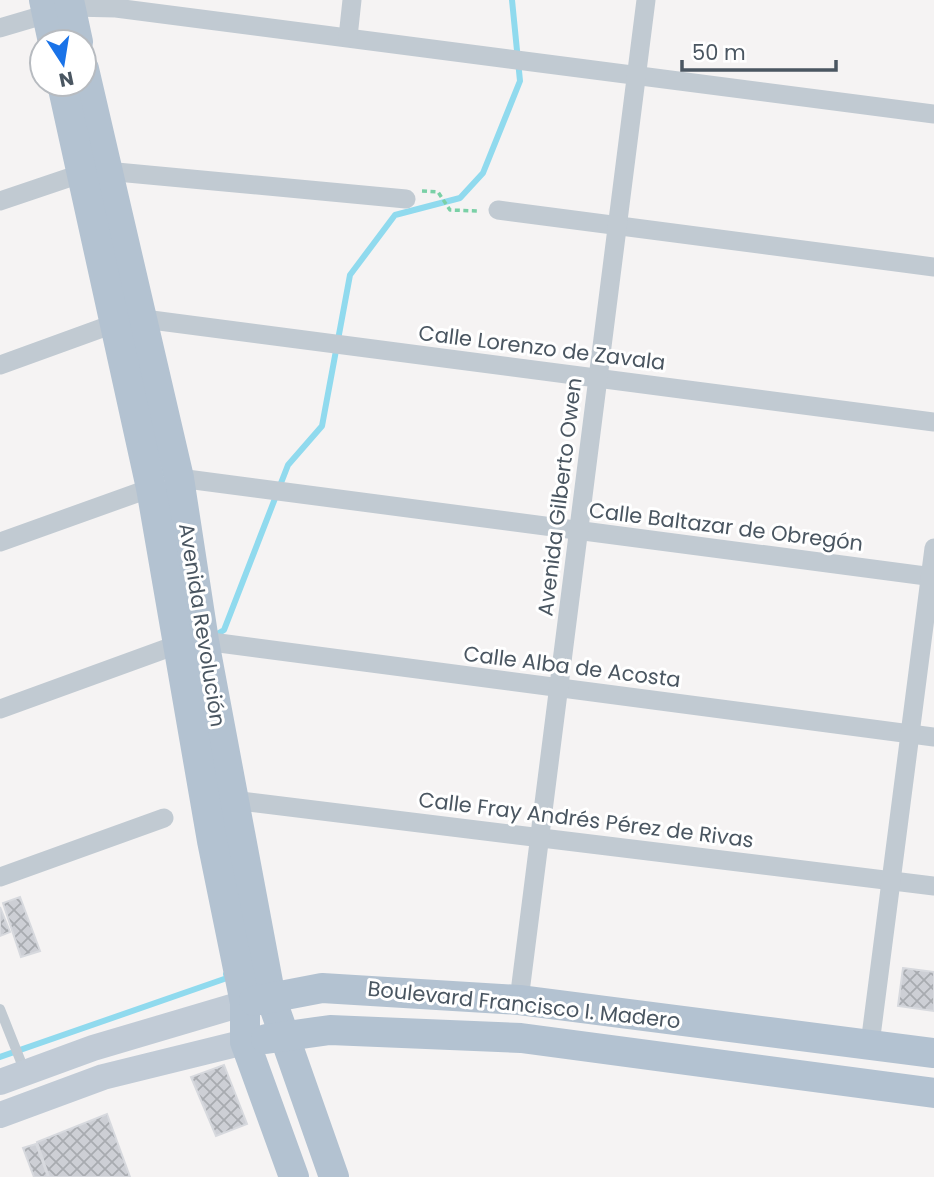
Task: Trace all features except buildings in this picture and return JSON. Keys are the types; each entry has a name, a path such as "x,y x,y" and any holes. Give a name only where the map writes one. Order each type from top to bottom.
{"main road":[{"path":"57,13 68,28"},
{"name":"Avenida Revolución","path":"67,98 93,172 130,321 165,483 191,643 212,841 258,1001 285,1036 334,1177"},
{"name":"Avenida Revolución","path":"87,98 93,172"},
{"name":"Avenida Revolución","path":"191,643 232,800 258,1001 245,1042 294,1177"},
{"name":"Boulevard Francisco I. Madero","path":"0,1082 93,1048 258,1001 322,988 519,1000 934,1054"},
{"name":"Boulevard Francisco I. Madero","path":"0,1115 103,1077 245,1042 330,1030 521,1038 934,1093"}],"street":[{"path":"348,37 352,0"},
{"name":"Avenida Gilberto Owen","path":"519,1000 646,0"},
{"path":"0,28 57,13 116,8 934,114"},
{"path":"0,201 93,172 406,199"},
{"path":"498,210 934,267"},
{"name":"Calle Lorenzo de Zavala","path":"0,365 130,321 319,342 934,422"},
{"name":"Calle Baltazar de Obregón","path":"0,542 165,483 579,531 932,577"},
{"path":"870,1044 934,548"},
{"name":"Calle Alba de Acosta","path":"0,709 191,643 934,737"},
{"name":"Calle Fray Andrés Pérez de Rivas","path":"232,800 934,886"},
{"path":"0,877 164,818"}],"lane":[{"path":"1,1009 25,1072"}],"path":[{"path":"438,192 450,210 498,210"}],"waterway":[{"path":"214,636 224,630 288,465 322,426 350,275 395,215 460,198 483,173 520,81 512,0"},
{"path":"0,1057 227,978 226,974"}]}
